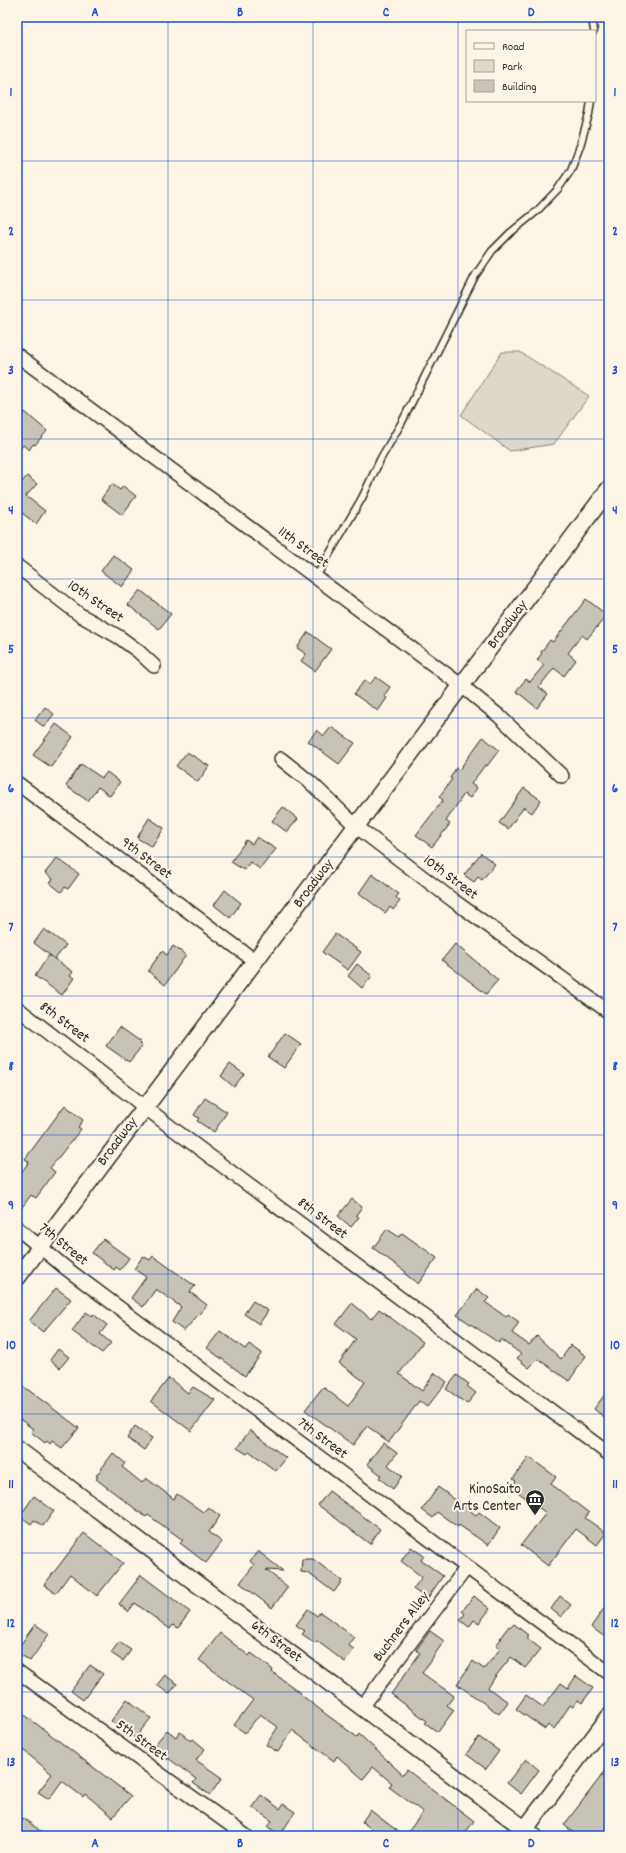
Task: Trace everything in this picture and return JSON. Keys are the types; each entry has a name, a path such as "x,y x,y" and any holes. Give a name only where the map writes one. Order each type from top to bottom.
{"street":[{"name":"11th Street","path":"17,355 462,686 499,716 562,776"},
{"name":"Broadway","path":"17,1278 145,1106 357,827 609,489"},
{"name":"10th Street","path":"17,566 80,615 138,651 154,666"},
{"name":"10th Street","path":"280,759 310,782 357,827 454,901 609,1012"},
{"name":"9th Street","path":"17,783 255,961"},
{"name":"8th Street","path":"17,1008 145,1106 609,1454"},
{"name":"7th Street","path":"17,1228 67,1270 609,1673"},
{"name":"6th Street","path":"17,1449 362,1707 526,1834"},
{"name":"Buchners Alley","path":"362,1707 467,1567"},
{"name":"5th Street","path":"17,1671 246,1836"},
{"path":"526,1834 609,1717"}],"lane":[{"path":"592,17 594,30"},
{"path":"316,577 362,498 475,276 492,251 510,233 537,211 558,189 570,170 580,146 589,114 590,102"}],"green space":[{"path":"502,352 520,352 589,396 554,444 510,451 461,415"}],"building":[{"path":"25,412 47,431 35,445 33,444 29,450 23,445 17,453 17,421"},
{"path":"27,476 37,484 26,496 45,511 36,524 17,509 17,488"},
{"path":"112,484 120,490 123,486 136,496 122,515 101,499"},
{"path":"113,555 134,570 122,587 101,571"},
{"path":"140,590 171,614 159,629 128,605"},
{"path":"586,599 607,615 587,639 582,635 568,653 576,660 564,676 554,668 539,687 548,694 537,708 516,691 526,679 530,682 544,665 537,660 542,653 541,652 550,640 553,642"},
{"path":"308,632 331,649 315,671 301,661 306,654 297,648"},
{"path":"376,677 390,687 384,696 387,698 378,711 354,694 365,680 370,684"},
{"path":"45,707 54,714 44,727 35,720"},
{"path":"56,724 73,737 51,767 33,755"},
{"path":"331,727 355,743 339,764 308,741 317,730 324,736"},
{"path":"483,737 499,750 487,766 485,765 471,784 477,788 470,798 464,794 446,821 450,824 432,847 416,835 443,800 439,797 452,779 450,778 456,768 459,770"},
{"path":"187,752 209,766 198,782 176,766"},
{"path":"81,764 102,778 107,772 120,782 110,796 98,787 88,801 66,786"},
{"path":"524,788 541,800 532,813 524,807 508,829 499,823"},
{"path":"283,807 298,819 287,832 272,821"},
{"path":"149,818 164,828 152,847 137,838"},
{"path":"257,837 276,849 260,869 250,862 244,870 231,862 246,840 252,844"},
{"path":"481,853 495,864 482,880 478,877 474,882 464,875"},
{"path":"57,858 79,874 68,889 65,887 61,892 50,883 53,879 45,873"},
{"path":"372,874 399,894 396,897 400,901 393,910 390,907 385,913 359,893"},
{"path":"225,890 241,903 230,918 214,905"},
{"path":"44,929 66,945 55,959 34,943"},
{"path":"335,934 361,952 348,970 322,952"},
{"path":"455,944 498,980 486,994 442,960"},
{"path":"173,946 186,955 165,985 148,971 162,951 167,955"},
{"path":"49,955 73,972 70,976 74,978 62,995 35,976"},
{"path":"357,964 372,976 362,988 348,976"},
{"path":"120,1027 141,1042 139,1044 142,1046 129,1062 106,1046"},
{"path":"285,1033 301,1044 284,1068 268,1057"},
{"path":"230,1064 244,1074 234,1087 221,1076"},
{"path":"205,1098 227,1112 214,1132 197,1121 199,1118 194,1115"},
{"path":"65,1105 83,1120 78,1127 81,1129 50,1168 55,1172 36,1198 31,1195 17,1214 17,1178 29,1162 25,1159"},
{"path":"352,1199 362,1207 356,1215 359,1217 351,1227 338,1216"},
{"path":"387,1229 399,1237 402,1233 437,1258 418,1284 405,1274 406,1272 373,1248"},
{"path":"103,1239 129,1258 120,1270 116,1267 114,1270 92,1253"},
{"path":"143,1256 150,1260 153,1256 195,1286 190,1292 207,1305 184,1331 172,1322 181,1307 156,1289 143,1307 131,1298 146,1277 134,1269"},
{"path":"56,1288 71,1299 43,1332 29,1321"},
{"path":"477,1289 489,1298 485,1302 506,1317 508,1314 519,1322 512,1333 529,1345 537,1336 561,1359 571,1345 586,1356 569,1381 538,1359 529,1368 517,1358 521,1354 501,1339 499,1343 457,1315"},
{"path":"253,1301 268,1311 259,1324 244,1314"},
{"path":"352,1303 371,1319 379,1309 423,1342 399,1374 422,1391 435,1373 447,1382 427,1407 419,1401 389,1442 367,1426 353,1445 305,1410 323,1387 348,1406 365,1382 339,1363 356,1339 336,1324"},
{"path":"86,1312 92,1316 93,1314 107,1325 100,1334 111,1343 102,1353 72,1331"},
{"path":"220,1331 245,1349 249,1344 262,1353 245,1376 207,1348"},
{"path":"58,1349 69,1357 60,1368 50,1360"},
{"path":"457,1375 469,1384 467,1386 476,1393 467,1404 446,1389"},
{"path":"169,1378 188,1393 193,1387 215,1400 191,1431 151,1401"},
{"path":"23,1386 79,1428 62,1448 52,1441 50,1444 47,1441 45,1443 31,1432 33,1429 17,1417 17,1395"},
{"path":"609,1389 609,1421 594,1409"},
{"path":"135,1426 152,1438 144,1450 127,1438"},
{"path":"250,1430 286,1458 276,1471 249,1451 247,1454 237,1448"},
{"path":"383,1443 397,1453 388,1465 402,1476 393,1489 379,1478 381,1475 367,1464"},
{"path":"113,1453 125,1463 122,1467 142,1483 146,1478 174,1499 177,1494 203,1512 208,1507 220,1516 209,1532 222,1542 206,1563 180,1543 183,1540 148,1515 146,1517 96,1479 98,1477 96,1476"},
{"path":"529,1457 556,1477 551,1484 589,1513 585,1518 606,1533 597,1545 576,1529 548,1566 521,1545 546,1513 511,1487 516,1481 513,1479"},
{"path":"438,1487 476,1515 479,1512 500,1528 488,1545 437,1512 433,1518 422,1510"},
{"path":"329,1491 380,1529 370,1544 318,1505"},
{"path":"34,1496 54,1511 43,1526 34,1520 31,1524 20,1516"},
{"path":"84,1533 123,1563 97,1596 70,1574 56,1593 44,1585"},
{"path":"411,1547 424,1556 421,1560 443,1576 427,1599 413,1589 422,1577 401,1561"},
{"path":"258,1551 283,1571 266,1570 288,1587 272,1608 240,1583 254,1565 250,1561"},
{"path":"302,1559 313,1559 342,1581 334,1592 308,1573 301,1572"},
{"path":"141,1575 190,1612 178,1628 173,1625 170,1629 135,1603 128,1612 119,1604"},
{"path":"474,1596 490,1609 479,1623 474,1620 469,1627 460,1620 465,1614 462,1611"},
{"path":"560,1596 571,1605 561,1617 551,1609"},
{"path":"609,1601 609,1640 591,1627"},
{"path":"308,1609 317,1616 320,1612 354,1637 348,1645 354,1649 345,1662 317,1641 315,1643 302,1634 305,1631 296,1625"},
{"path":"35,1624 49,1634 30,1661 17,1652 17,1650"},
{"path":"514,1624 528,1635 528,1639 541,1649 525,1668 511,1657 495,1677 488,1688 508,1702 499,1714 457,1684 473,1661 484,1669 500,1649 496,1645 501,1639 500,1638 509,1626 511,1627"},
{"path":"430,1631 444,1641 422,1673 454,1696 447,1705 454,1710 438,1732 425,1723 427,1721 391,1694 420,1653 416,1650"},
{"path":"220,1633 249,1656 251,1653 262,1661 273,1670 272,1672 357,1737 359,1734 403,1775 407,1770 474,1821 463,1836 458,1836 451,1831 447,1836 405,1836 423,1812 389,1787 392,1783 373,1767 363,1779 337,1756 334,1761 292,1730 278,1752 266,1745 278,1727 260,1714 245,1733 234,1725 253,1700 199,1660"},
{"path":"119,1642 131,1650 123,1661 111,1653"},
{"path":"90,1665 103,1674 83,1700 71,1691"},
{"path":"165,1675 177,1684 169,1694 157,1685"},
{"path":"576,1676 593,1688 582,1703 578,1700 573,1707 570,1705 554,1729 548,1725 545,1729 516,1709 526,1695 543,1707 561,1683 568,1688"},
{"path":"127,1699 151,1718 135,1738 111,1721"},
{"path":"17,1709 131,1796 113,1817 85,1794 83,1797 62,1781 49,1799 38,1792 52,1774 17,1745"},
{"path":"167,1730 176,1737 180,1732 191,1741 193,1739 205,1749 196,1760 222,1778 210,1795 193,1783 196,1779 152,1748"},
{"path":"479,1737 499,1751 486,1769 466,1754"},
{"path":"526,1759 539,1770 521,1794 507,1783"},
{"path":"609,1766 609,1836 578,1836 564,1825"},
{"path":"261,1795 280,1809 283,1804 295,1812 280,1835 268,1827 272,1821 252,1807"},
{"path":"370,1810 404,1836 381,1836 362,1822"},
{"path":"23,1818 47,1836 17,1836 17,1825"}],"place":[{"name":"KinoSaito Arts Center","path":"535,1516"}]}
